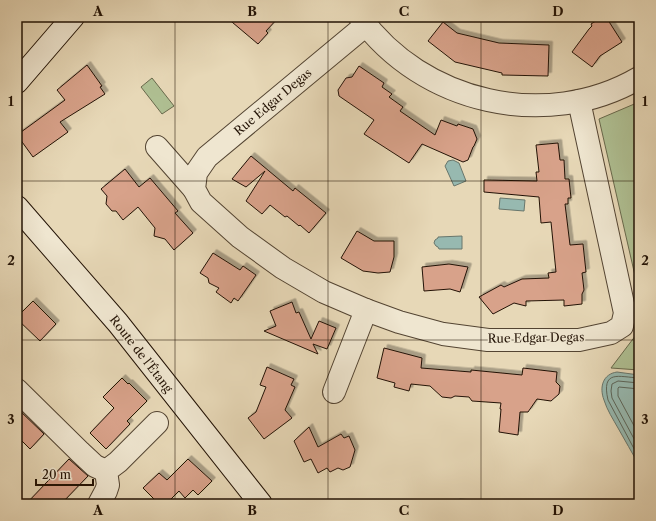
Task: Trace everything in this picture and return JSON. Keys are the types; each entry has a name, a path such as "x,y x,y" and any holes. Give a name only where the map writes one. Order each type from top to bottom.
{"street":[{"path":"17,82 73,17"},
{"path":"363,21 381,42 403,61 431,80 456,91 482,99 511,104 560,104 579,101 611,91 639,78"},
{"name":"Rue Edgar Degas","path":"194,189 196,173 207,157 363,21"},
{"name":"Rue Edgar Degas","path":"157,147 194,189 201,202 240,238 283,268 324,292 399,322 443,334 488,340 579,340 611,333 622,326 626,313 579,101"},
{"name":"Route de l'Étang","path":"17,208 118,323 261,504"},
{"path":"334,392 366,310"},
{"path":"17,390 95,466 106,471"},
{"path":"106,471 118,462 157,423"},
{"path":"99,504 108,485 106,471"}],"green space":[{"path":"152,78 174,106 162,114 141,87"},
{"path":"639,102 639,293 599,119"},
{"path":"639,331 639,370 611,368"}],"water":[{"path":"453,160 459,163 466,181 454,186 445,166 448,161"},
{"path":"500,198 525,200 524,211 499,209"},
{"path":"462,236 462,249 439,249 434,243 438,237"},
{"path":"617,372 639,375 639,465 605,404 602,390 603,382 608,375"},
{"path":"460,499 474,500 484,504 451,504"}],"building":[{"path":"226,17 279,17 266,31 268,33 258,44"},
{"path":"602,17 606,17 622,42 600,56 592,67 572,52 592,26 591,24"},
{"path":"443,22 457,33 499,43 549,45 548,76 502,75 502,73 455,62 428,41"},
{"path":"87,65 102,86 100,87 105,94 60,122 68,132 33,157 17,135 65,100 57,90"},
{"path":"359,66 384,83 382,87 392,94 389,97 403,107 400,111 435,135 441,120 457,126 458,124 473,129 477,139 468,160 463,162 422,144 409,163 364,134 374,120 339,96 338,90 346,78 352,77"},
{"path":"558,143 560,160 564,160 565,179 569,179 571,198 568,198 568,204 565,204 570,245 583,244 586,272 582,273 584,290 582,294 582,304 564,306 564,300 526,301 526,306 514,303 493,314 479,297 501,285 504,287 522,279 549,278 548,273 556,272 551,222 541,223 539,197 484,192 484,180 537,181 536,172 539,172 536,145"},
{"path":"251,156 293,191 295,188 326,213 309,233 300,225 299,226 287,216 285,217 270,205 262,214 246,201 265,171 246,187 232,179"},
{"path":"125,169 139,187 150,178 178,211 175,213 193,233 174,250 165,239 154,236 155,228 138,207 123,220 116,211 112,211 106,204 107,196 101,189"},
{"path":"357,231 374,241 394,241 394,257 390,272 378,273 363,271 341,258"},
{"path":"213,253 240,270 243,266 256,275 238,301 234,298 231,303 216,292 219,288 209,283 208,278 200,273"},
{"path":"449,264 468,267 460,292 450,289 424,291 422,267"},
{"path":"33,301 56,324 40,341 17,319 17,317"},
{"path":"292,302 296,313 299,312 311,339 319,321 336,328 327,349 313,344 318,354 264,331 276,326 270,311"},
{"path":"384,348 422,358 421,368 471,372 471,370 522,375 523,368 557,372 556,382 560,386 559,394 551,401 537,399 528,412 520,412 518,435 499,432 501,403 472,401 469,397 442,397 430,386 411,384 409,391 394,387 395,383 377,378"},
{"path":"267,367 294,379 291,385 295,387 285,410 292,418 264,439 248,418 256,412 266,387 260,385"},
{"path":"122,378 147,401 127,421 130,424 106,449 90,433 114,408 103,397"},
{"path":"17,408 44,434 30,449 17,436"},
{"path":"309,427 318,447 341,434 344,438 349,436 355,450 350,467 343,470 338,468 330,472 327,468 318,473 311,459 304,462 294,441"},
{"path":"69,459 88,476 61,504 26,504"},
{"path":"188,459 212,481 198,495 193,490 185,498 179,491 166,504 159,504 143,488 159,473 167,480"}]}
